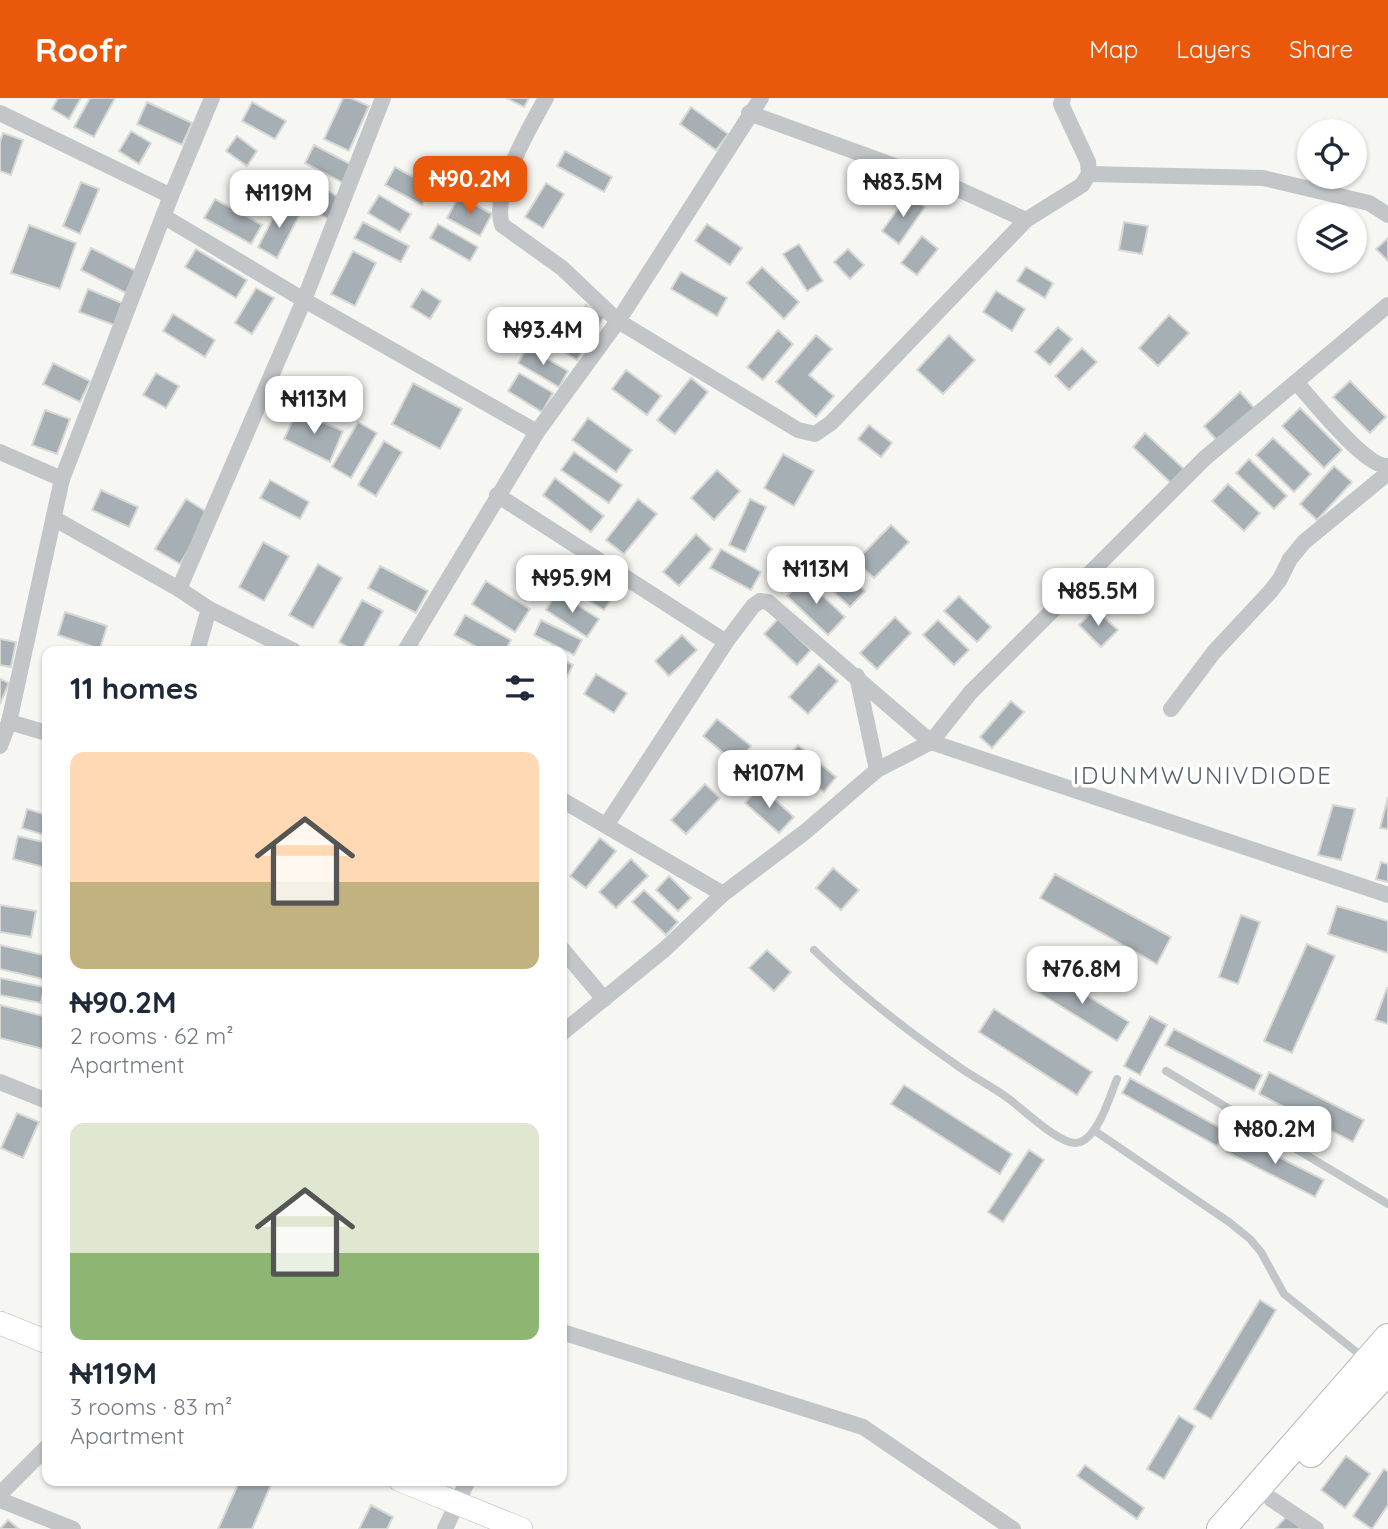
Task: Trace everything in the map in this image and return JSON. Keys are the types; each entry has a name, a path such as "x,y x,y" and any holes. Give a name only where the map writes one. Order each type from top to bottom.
{"highway":[{"path":"1245,1529 1377,1365 1388,1338"},
{"path":"1221,1529 1377,1365"}],"street":[{"path":"0,746 9,722 62,479 163,216 212,98"},
{"path":"180,589 304,300 383,98"},
{"path":"546,98 506,183 499,215 502,225 562,268 618,321 798,430 815,433 831,423 1026,220 1082,185 1089,174 1088,162 1062,101 1045,98"},
{"path":"408,646 497,495 537,432 618,321 752,103 1026,220"},
{"path":"0,113 171,196"},
{"path":"1089,174 1263,178 1369,203 1388,215"},
{"path":"163,216 304,300 537,432"},
{"path":"567,1029 666,949 723,894 806,832 877,770 931,741 970,693 1195,468 1388,304"},
{"path":"1296,382 1366,458 1383,467 1388,466"},
{"path":"0,452 62,479"},
{"path":"1171,709 1214,652 1270,592 1304,542 1388,472"},
{"path":"497,495 726,642"},
{"path":"55,519 180,589 209,609 284,646"},
{"path":"607,824 726,642 753,606 760,601 768,602 931,741 1388,895"},
{"path":"198,646 209,609"},
{"path":"857,676 877,770"},
{"path":"9,722 42,732"},
{"path":"567,803 723,894"},
{"path":"567,955 604,999"},
{"path":"0,1082 42,1099"},
{"path":"0,1323 42,1340"},
{"path":"567,1334 863,1427 1013,1529"},
{"path":"0,1494 42,1452"},
{"path":"415,1486 521,1529"},
{"path":"445,1529 465,1486"},
{"path":"1271,1499 1316,1529"},
{"path":"0,1500 73,1529"}],"lane":[{"path":"814,950 877,1006 1063,1140 1075,1143 1083,1141 1095,1131 1116,1079"},
{"path":"1166,1071 1388,1205"},
{"path":"1095,1131 1250,1239 1261,1252 1284,1294 1377,1365"}],"building":[{"path":"58,98 81,98 69,119 52,109"},
{"path":"90,98 115,98 94,137 74,127"},
{"path":"343,98 351,98 369,106 349,151 324,139"},
{"path":"506,98 529,98 524,107"},
{"path":"147,102 192,123 182,145 137,124"},
{"path":"252,102 286,121 275,139 242,121"},
{"path":"691,107 728,134 716,150 680,124"},
{"path":"131,131 151,143 139,164 119,151"},
{"path":"3,133 23,140 11,175 0,171 0,142"},
{"path":"237,136 257,151 247,166 226,151"},
{"path":"314,145 354,166 345,184 305,163"},
{"path":"565,151 612,177 604,192 557,166"},
{"path":"395,167 432,187 422,205 385,185"},
{"path":"292,171 342,199 330,220 280,192"},
{"path":"81,182 99,189 80,234 63,226"},
{"path":"546,183 564,194 543,228 525,217"},
{"path":"379,195 411,214 400,232 368,213"},
{"path":"908,195 925,207 899,244 882,231"},
{"path":"459,196 492,214 480,236 447,218"},
{"path":"215,199 262,225 251,244 204,218"},
{"path":"281,202 301,212 277,258 258,247"},
{"path":"363,222 409,246 401,262 354,238"},
{"path":"1124,222 1148,226 1142,254 1119,250"},
{"path":"438,224 478,247 470,261 430,238"},
{"path":"707,224 742,248 730,265 695,241"},
{"path":"29,225 76,243 60,289 11,273"},
{"path":"922,236 938,249 917,275 901,263"},
{"path":"1388,238 1388,261 1376,249"},
{"path":"799,244 823,281 807,291 783,254"},
{"path":"91,248 136,271 126,293 81,270"},
{"path":"196,249 247,280 236,298 185,267"},
{"path":"848,249 864,265 850,279 834,262"},
{"path":"353,251 376,263 355,306 331,294"},
{"path":"762,267 799,302 784,319 747,283"},
{"path":"1026,267 1053,283 1045,298 1017,281"},
{"path":"681,272 727,298 717,316 671,289"},
{"path":"256,288 274,298 252,334 235,323"},
{"path":"88,289 122,303 114,325 79,312"},
{"path":"422,289 441,301 430,319 411,307"},
{"path":"996,291 1025,309 1012,331 983,312"},
{"path":"586,305 604,317 577,360 558,348"},
{"path":"173,314 215,340 205,357 163,331"},
{"path":"1169,315 1189,333 1158,366 1139,348"},
{"path":"1058,327 1072,339 1050,365 1035,352"},
{"path":"778,330 793,344 763,380 747,367"},
{"path":"816,335 832,349 809,375 834,396 816,417 776,382"},
{"path":"949,335 975,360 943,394 917,370"},
{"path":"527,347 568,371 559,387 518,363"},
{"path":"1082,348 1097,362 1069,390 1055,376"},
{"path":"53,363 90,381 80,402 43,384"},
{"path":"626,370 661,396 647,415 612,389"},
{"path":"156,373 179,386 166,408 143,395"},
{"path":"519,373 553,393 542,412 508,391"},
{"path":"691,378 708,392 675,434 657,420"},
{"path":"1350,381 1386,417 1370,433 1333,397"},
{"path":"413,383 462,409 440,449 392,424"},
{"path":"1240,392 1255,409 1219,443 1204,426"},
{"path":"1300,408 1342,450 1324,468 1282,426"},
{"path":"45,410 70,419 57,454 32,445"},
{"path":"297,411 343,431 330,462 284,439"},
{"path":"588,418 632,450 616,472 572,440"},
{"path":"358,422 377,433 351,478 332,467"},
{"path":"869,425 892,443 881,457 858,439"},
{"path":"1145,433 1184,469 1171,483 1133,447"},
{"path":"1273,438 1311,474 1294,492 1256,455"},
{"path":"384,441 402,452 376,496 358,485"},
{"path":"574,452 622,485 609,503 561,470"},
{"path":"783,454 814,471 794,506 764,488"},
{"path":"1249,459 1287,496 1274,509 1236,473"},
{"path":"1334,466 1352,482 1317,520 1300,504"},
{"path":"717,470 740,491 714,520 691,498"},
{"path":"555,478 604,516 591,532 543,495"},
{"path":"270,480 309,502 300,519 260,498"},
{"path":"1228,484 1260,513 1244,531 1212,501"},
{"path":"101,490 138,507 129,527 92,510"},
{"path":"186,499 210,514 180,564 155,549"},
{"path":"638,499 657,514 624,554 606,540"},
{"path":"750,499 766,507 745,552 729,545"},
{"path":"891,525 909,542 874,578 856,561"},
{"path":"696,534 712,549 679,586 663,572"},
{"path":"263,542 289,556 264,601 239,587"},
{"path":"721,549 761,572 751,590 710,568"},
{"path":"827,555 865,591 850,607 812,571"},
{"path":"562,559 615,593 604,610 551,577"},
{"path":"318,564 342,578 313,628 289,615"},
{"path":"380,566 428,591 416,613 368,588"},
{"path":"804,578 845,617 828,635 787,596"},
{"path":"486,581 530,609 515,632 472,604"},
{"path":"557,592 599,619 587,637 546,610"},
{"path":"959,596 991,627 977,642 944,611"},
{"path":"362,600 383,611 364,646 346,646 339,642"},
{"path":"1095,609 1118,630 1101,647 1079,625"},
{"path":"65,612 107,626 101,646 91,646 58,635"},
{"path":"465,615 511,640 508,646 475,646 454,635"},
{"path":"895,617 911,633 877,669 860,653"},
{"path":"778,619 811,650 797,665 764,634"},
{"path":"541,620 582,640 574,655 567,652 567,646 556,646 534,635"},
{"path":"938,620 969,650 954,665 923,635"},
{"path":"682,635 697,650 669,676 655,661"},
{"path":"0,639 16,642 11,667 0,665"},
{"path":"567,662 573,665 567,676"},
{"path":"819,664 838,681 808,714 789,697"},
{"path":"596,674 627,693 614,713 584,694"},
{"path":"0,679 9,683 0,704"},
{"path":"1011,701 1024,712 992,748 980,737"},
{"path":"717,719 751,746 737,764 703,736"},
{"path":"798,745 836,777 824,792 785,760"},
{"path":"705,784 720,798 686,834 671,820"},
{"path":"760,786 794,817 779,833 745,803"},
{"path":"1388,797 1388,829 1380,828"},
{"path":"1333,805 1355,809 1341,860 1318,855"},
{"path":"27,809 42,814 42,834 22,828"},
{"path":"18,836 42,842 42,867 13,859"},
{"path":"600,838 616,851 586,888 570,876"},
{"path":"631,859 648,876 616,908 599,892"},
{"path":"1381,862 1388,864 1388,882 1376,879"},
{"path":"833,868 859,890 841,910 816,888"},
{"path":"1055,874 1171,937 1157,964 1040,898"},
{"path":"669,876 691,898 678,911 656,890"},
{"path":"644,890 678,922 666,935 632,902"},
{"path":"0,905 36,911 31,937 0,932"},
{"path":"1337,906 1388,921 1388,953 1328,934"},
{"path":"1241,915 1260,922 1238,984 1219,977"},
{"path":"1307,944 1335,956 1292,1053 1264,1041"},
{"path":"0,945 42,955 42,979 0,969"},
{"path":"767,950 791,972 774,991 749,968"},
{"path":"1048,971 1129,1022 1117,1041 1036,991"},
{"path":"0,978 42,987 41,1003 0,995"},
{"path":"1388,988 1388,1024 1375,1020"},
{"path":"0,1005 42,1016 42,1049 0,1038"},
{"path":"994,1009 1092,1072 1077,1095 979,1032"},
{"path":"1150,1016 1167,1025 1140,1075 1124,1066"},
{"path":"1174,1029 1262,1075 1254,1091 1165,1045"},
{"path":"1269,1072 1364,1120 1353,1142 1259,1094"},
{"path":"1130,1078 1226,1131 1217,1146 1122,1093"},
{"path":"904,1085 1012,1154 1000,1174 891,1104"},
{"path":"17,1113 39,1122 23,1158 1,1148"},
{"path":"1235,1135 1324,1180 1315,1197 1227,1152"},
{"path":"1029,1150 1044,1160 1003,1222 988,1212"},
{"path":"1260,1300 1276,1310 1211,1419 1194,1409"},
{"path":"1179,1416 1195,1426 1164,1479 1147,1469"},
{"path":"1346,1456 1370,1474 1345,1508 1321,1490"},
{"path":"1085,1465 1144,1508 1137,1519 1077,1476"},
{"path":"1384,1469 1388,1472 1388,1505 1372,1529 1353,1516"},
{"path":"237,1486 270,1486 252,1529 218,1529"},
{"path":"371,1505 393,1517 387,1529 359,1529"},
{"path":"1287,1516 1302,1529 1275,1529"},
{"path":"8,1520 19,1529 0,1529"}],"district":[{"name":"IDUNMWUNIVDIODE","path":"1203,775"}]}
